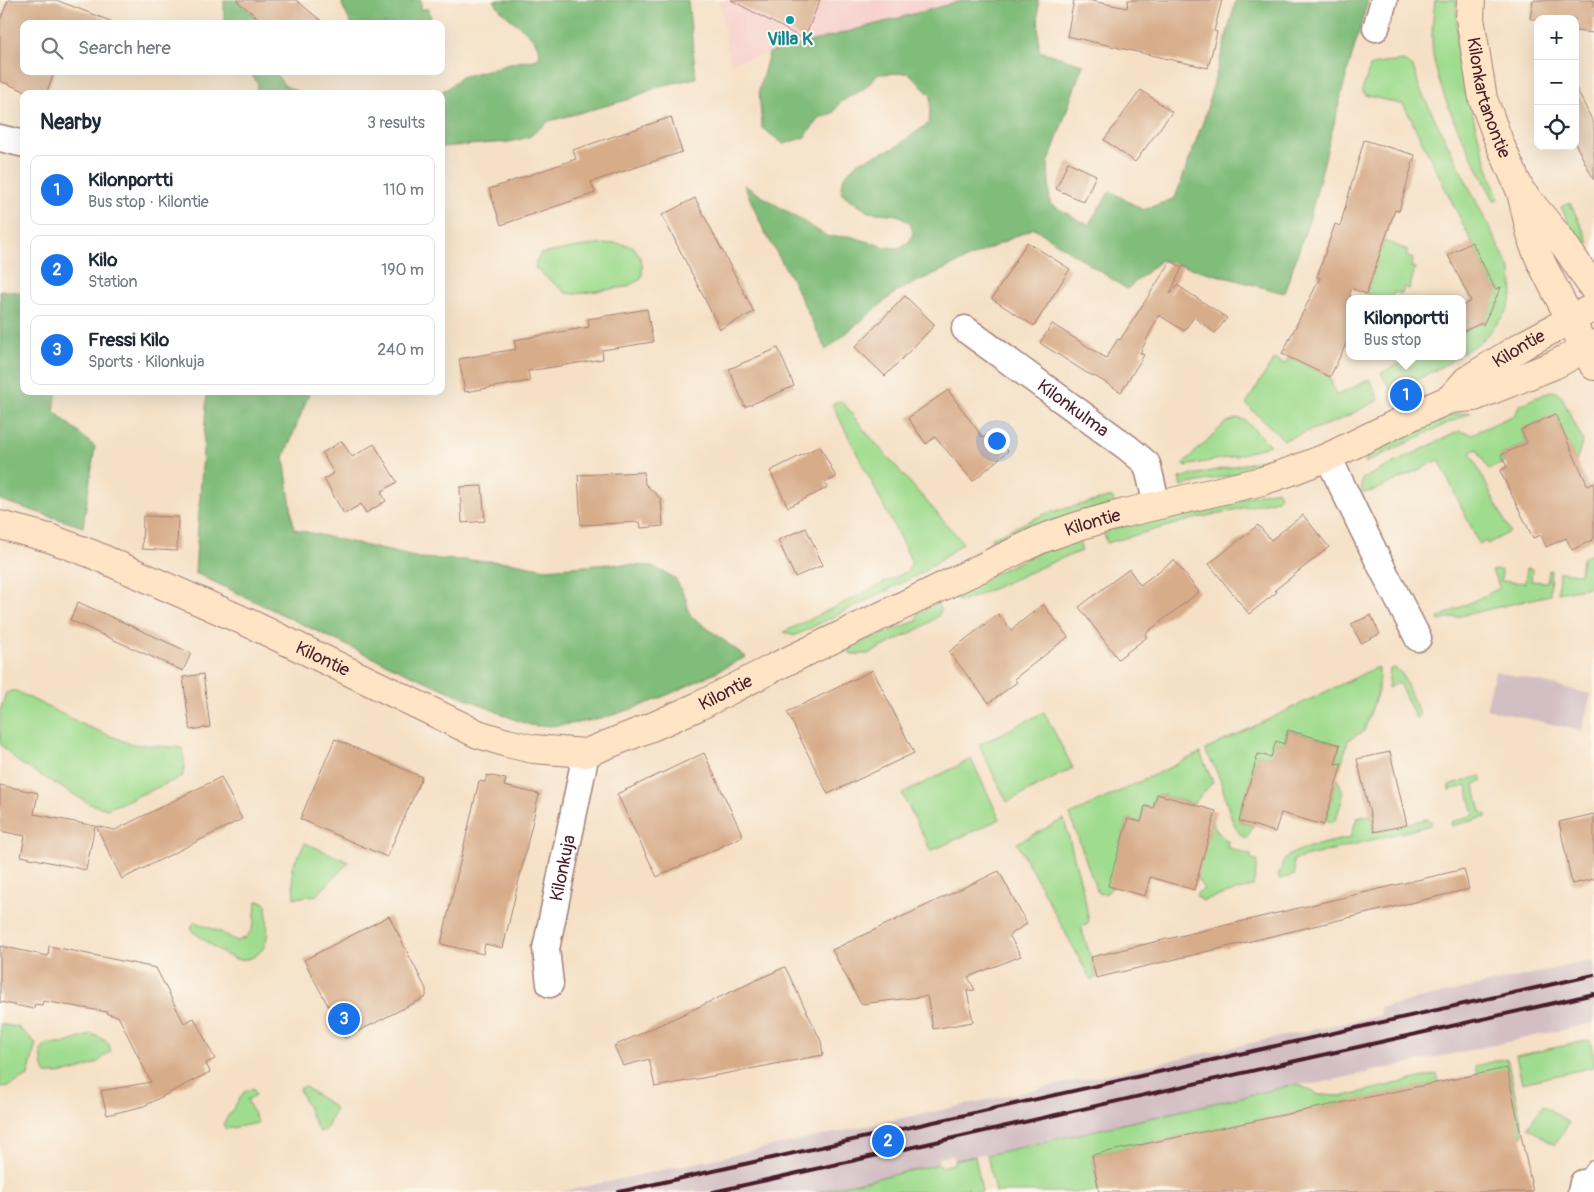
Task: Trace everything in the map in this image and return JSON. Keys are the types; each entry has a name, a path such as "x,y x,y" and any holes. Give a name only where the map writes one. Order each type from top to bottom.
{"street":[{"path":"1376,28 1384,0"},
{"name":"Kilonkartanontie","path":"1471,0 1470,18 1483,99 1521,192 1533,243 1570,320 1591,353"},
{"path":"0,138 20,143"},
{"name":"Kilonkartanontie","path":"1521,192 1560,237 1594,289"},
{"name":"Kilontie","path":"1450,399 1467,380 1527,343 1594,307"},
{"name":"Kilonkulma","path":"965,329 1128,448 1146,464 1157,505"},
{"name":"Kilontie","path":"0,525 49,538 101,558 251,624 478,734 533,749 586,753 699,706 773,668 1041,539 1078,526 1157,505 1262,481 1328,457 1450,399 1474,397 1554,365 1591,353"},
{"path":"1328,457 1378,562 1418,638"},
{"name":"Kilonkuja","path":"550,984 546,949 586,753"}],"shaded area":[{"path":"719,0 965,0 730,63"},
{"path":"1495,671 1591,694 1582,731 1486,709"},
{"path":"1594,960 1594,1023 1315,1084 1298,1084 987,1155 981,1154 954,1160 952,1155 938,1158 939,1164 817,1192 560,1192 1381,1015 1379,1008"}],"green space":[{"path":"224,0 236,0 261,20 224,20"},
{"path":"343,0 421,0 421,9 429,9 431,20 349,20 342,5"},
{"path":"494,0 688,0 696,78 660,86 627,100 549,121 529,137 509,142 445,147 445,90 461,77 517,62 535,60 540,56 534,40"},
{"path":"965,0 1038,0 1039,51 1083,64 1048,164 1050,204 1088,225 1110,191 1143,210 1175,198 1204,119 1236,0 1368,0 1344,84 1309,221 1284,293 1161,260 1127,289 1034,228 897,291 826,350 790,276 764,231 744,185 828,237 850,236 885,247 899,248 910,241 913,232 910,223 898,215 868,212 841,193 844,176 858,162 894,148 929,123 931,96 909,73 878,74 864,89 840,102 833,113 819,118 805,137 784,144 762,128 759,90 769,53"},
{"path":"1435,0 1456,0 1459,63 1478,135 1498,199 1495,202 1460,133 1439,80 1432,47"},
{"path":"1402,61 1412,67 1419,87 1511,271 1513,293 1507,311 1485,338 1466,351 1466,330 1484,322 1497,293 1404,105 1365,95 1362,91 1370,67 1376,64"},
{"path":"252,75 277,75 284,85 294,90 256,90 258,84"},
{"path":"1570,203 1589,242 1580,246 1561,207"},
{"path":"1384,241 1408,250 1406,256 1413,259 1411,267 1415,268 1409,289 1404,287 1402,294 1394,292 1393,295 1366,294"},
{"path":"615,243 633,246 642,262 641,279 626,287 575,294 566,293 535,268 536,261 541,254 577,247"},
{"path":"0,290 20,292 20,395 56,395 54,411 95,447 83,527 0,500"},
{"path":"1289,357 1330,377 1336,396 1370,379 1379,400 1339,420 1284,440 1246,404 1274,359 1285,364"},
{"path":"1407,360 1452,360 1393,393 1381,373"},
{"path":"1551,391 1556,392 1562,397 1583,441 1576,461 1555,415 1521,430 1527,443 1501,455 1504,462 1489,470 1477,449 1470,452 1510,532 1487,544 1485,541 1479,544 1439,460 1376,490 1363,493 1362,479 1459,431 1472,434 1516,414 1519,405"},
{"path":"207,395 308,395 284,457 294,529 419,558 509,562 546,569 609,564 652,566 675,578 687,601 687,608 691,616 746,657 670,694 619,713 564,725 536,726 516,720 406,672 195,573"},
{"path":"842,401 865,431 963,543 922,573 794,636 784,632 908,571 912,562 832,404"},
{"path":"1471,412 1365,463 1368,454 1377,446 1436,417"},
{"path":"1238,418 1246,421 1270,445 1236,456 1185,466 1183,464 1225,423"},
{"path":"1272,457 1277,462 1258,469 1181,486 1179,478"},
{"path":"1277,490 1280,495 1277,500 1190,520 1107,543 1103,530"},
{"path":"1112,497 1114,500 1113,504 1051,521 995,545 991,538 1047,513"},
{"path":"1078,538 1082,551 965,601 957,600 952,594 1035,554"},
{"path":"1594,552 1594,586 1558,593 1559,572 1580,574 1582,558"},
{"path":"1527,568 1532,569 1531,581 1547,582 1549,570 1551,570 1550,595 1439,621 1438,618 1500,588 1492,571 1502,571 1501,581 1525,583"},
{"path":"937,603 941,610 938,616 921,628 868,654 852,654 849,652 849,646 917,621 918,613"},
{"path":"1377,667 1379,669 1378,691 1364,731 1348,740 1340,769 1334,767 1340,745 1288,730 1284,744 1276,741 1271,757 1258,754 1239,821 1253,826 1247,838 1241,835 1229,811 1217,772 1205,750"},
{"path":"1395,668 1402,674 1420,715 1418,718 1416,718 1399,683 1388,688 1390,669"},
{"path":"16,691 86,726 131,744 182,748 185,766 182,777 107,809 90,804 18,762 0,744 0,711 6,693"},
{"path":"1044,712 1073,768 1007,802 979,745"},
{"path":"1200,753 1213,782 1193,804 1157,794 1153,808 1145,806 1141,822 1128,819 1109,886 1113,887 1107,893 1100,894 1096,889 1070,815"},
{"path":"971,759 1000,819 931,851 902,794"},
{"path":"1481,776 1482,781 1474,784 1481,812 1486,814 1486,817 1452,826 1451,822 1474,815 1467,786 1449,790 1449,785"},
{"path":"1337,779 1342,789 1342,798 1336,819 1331,823 1326,819"},
{"path":"1210,809 1215,827 1220,835 1228,841 1227,847 1251,855 1251,860 1258,861 1253,886 1201,901 1196,895 1204,889 1197,878"},
{"path":"1370,815 1374,832 1426,819 1431,821 1431,825 1293,860 1295,875 1279,879 1278,876 1283,862 1291,854 1316,845 1350,838 1357,818"},
{"path":"1064,819 1085,899 1089,923 1081,928 1096,978 1091,980 1017,843"},
{"path":"305,843 349,862 317,895 294,898 292,867"},
{"path":"257,901 264,902 266,905 268,927 264,947 253,957 242,960 226,955 192,931 192,925 195,922 237,941 242,940 253,927"},
{"path":"0,1024 18,1027 36,1043 28,1076 9,1086 0,1087"},
{"path":"92,1034 108,1042 111,1052 98,1062 84,1068 72,1072 46,1074 43,1068 41,1051 47,1044 63,1044"},
{"path":"1590,1040 1594,1067 1522,1083 1516,1056"},
{"path":"1507,1058 1524,1135 1521,1136 1477,1074 1475,1066"},
{"path":"1437,1074 1439,1083 1092,1155 1099,1192 995,1192 987,1155 1298,1084 1319,1095 1344,1096"},
{"path":"304,1086 335,1109 328,1126 323,1131 320,1132 318,1130 299,1089"},
{"path":"253,1088 256,1095 247,1100 258,1123 226,1129 223,1124 244,1092"},
{"path":"1543,1105 1569,1123 1554,1145 1528,1127"},
{"path":"975,1156 982,1192 969,1192 968,1188 951,1192 817,1192 939,1164 940,1167 954,1164 954,1160"}],"building":[{"path":"8,0 56,0 108,20 20,20 20,75 53,75 48,90 22,90 0,81 0,21"},
{"path":"236,0 296,0 320,20 260,20"},
{"name":"Villa K","path":"731,0 820,0 804,39"},
{"path":"1074,0 1087,0 1127,8 1128,0 1222,0 1214,31 1217,32 1208,68 1067,36"},
{"path":"1533,0 1594,0 1594,33 1579,31 1579,15 1534,15 1534,19 1530,19"},
{"path":"1141,90 1172,112 1135,162 1104,140"},
{"path":"1579,94 1594,124 1594,180 1579,150"},
{"path":"671,117 682,152 591,182 595,193 501,225 489,189 576,159 573,150"},
{"path":"1364,140 1415,155 1399,211 1395,210 1366,294 1350,288 1350,295 1346,295 1346,344 1330,377 1282,354 1320,278 1317,277 1335,224 1340,226"},
{"path":"1068,162 1096,175 1084,202 1056,189"},
{"path":"695,198 754,312 720,329 662,215"},
{"path":"1027,242 1070,269 1034,326 992,299"},
{"path":"1472,242 1495,289 1501,287 1483,325 1482,323 1466,330 1466,304 1471,301 1448,255"},
{"path":"1171,261 1182,268 1170,293 1177,285 1227,318 1215,333 1194,317 1184,331 1159,315 1140,353 1144,355 1121,392 1040,343 1052,324 1106,358 1118,339 1120,340"},
{"path":"905,296 935,325 885,376 855,347"},
{"path":"647,309 653,342 602,350 603,359 528,371 530,381 465,392 459,359 516,349 514,340 589,327 588,319"},
{"path":"778,348 794,386 745,407 729,369"},
{"path":"948,390 983,438 990,431 1008,451 973,481 935,437 926,444 908,418"},
{"path":"1555,414 1588,486 1594,483 1594,539 1572,550 1566,538 1546,547 1541,535 1533,538 1500,471 1507,467 1501,455 1527,443 1521,430"},
{"path":"342,441 352,457 374,444 397,482 381,492 386,501 366,513 361,504 344,514 324,479 334,473 322,453"},
{"path":"820,446 836,477 825,483 827,488 788,507 770,471"},
{"path":"644,472 645,484 661,499 663,526 641,528 640,522 581,525 578,475"},
{"path":"482,486 485,521 462,523 460,487"},
{"path":"1303,515 1329,547 1275,590 1277,592 1249,614 1209,564 1258,525 1271,540"},
{"path":"143,516 178,517 177,551 142,549"},
{"path":"806,528 823,565 795,577 778,540"},
{"path":"1174,560 1199,592 1145,634 1147,637 1118,659 1079,607 1129,569 1140,585"},
{"path":"78,602 191,653 183,671 70,620"},
{"path":"1043,604 1068,637 1014,679 1017,682 989,703 949,652 998,614 1011,630"},
{"path":"1371,615 1380,634 1361,643 1351,624"},
{"path":"873,670 914,753 828,794 787,712"},
{"path":"203,674 210,727 190,730 183,677"},
{"path":"1288,730 1340,745 1335,764 1342,763 1324,825 1281,813 1275,832 1239,821 1258,754 1271,757 1276,741 1284,744"},
{"path":"335,739 422,777 387,857 300,819"},
{"path":"1390,752 1407,825 1374,832 1357,759"},
{"path":"704,753 743,836 657,877 617,794"},
{"path":"487,775 506,779 504,786 539,794 503,948 485,944 483,954 441,944 479,781 485,782"},
{"path":"221,777 242,819 122,879 96,826 115,830"},
{"path":"0,785 38,793 34,814 95,826 86,870 21,856 25,836 0,831"},
{"path":"1157,794 1216,811 1194,890 1150,877 1145,896 1108,886 1128,819 1141,822 1145,806 1153,808"},
{"path":"1594,814 1594,879 1572,884 1559,822"},
{"path":"1464,869 1469,889 1096,978 1091,957"},
{"path":"999,871 1027,924 1009,935 1021,956 968,977 975,990 967,991 973,1022 933,1029 927,996 861,1004 832,950"},
{"path":"389,916 426,989 426,997 345,1038 304,960"},
{"path":"0,946 48,956 49,946 156,968 184,1023 194,1018 215,1059 206,1063 210,1072 144,1106 107,1115 101,1091 151,1082 118,1016 107,1014 107,1012 43,1001 42,1005 35,1004 34,1009 0,1002"},
{"path":"785,967 821,1041 823,1055 655,1087 649,1059 623,1066 614,1046"},
{"path":"1507,1068 1533,1192 1099,1192 1092,1155"}],"railway":[{"path":"619,1192 1594,975"},
{"path":"713,1192 1594,994"}],"place":[{"name":"Villa K","path":"790,20"},
{"name":"Kilonportti","path":"1406,395"},
{"name":"Fressi Kilo","path":"344,1019"},
{"name":"Kilo","path":"888,1141"}]}
